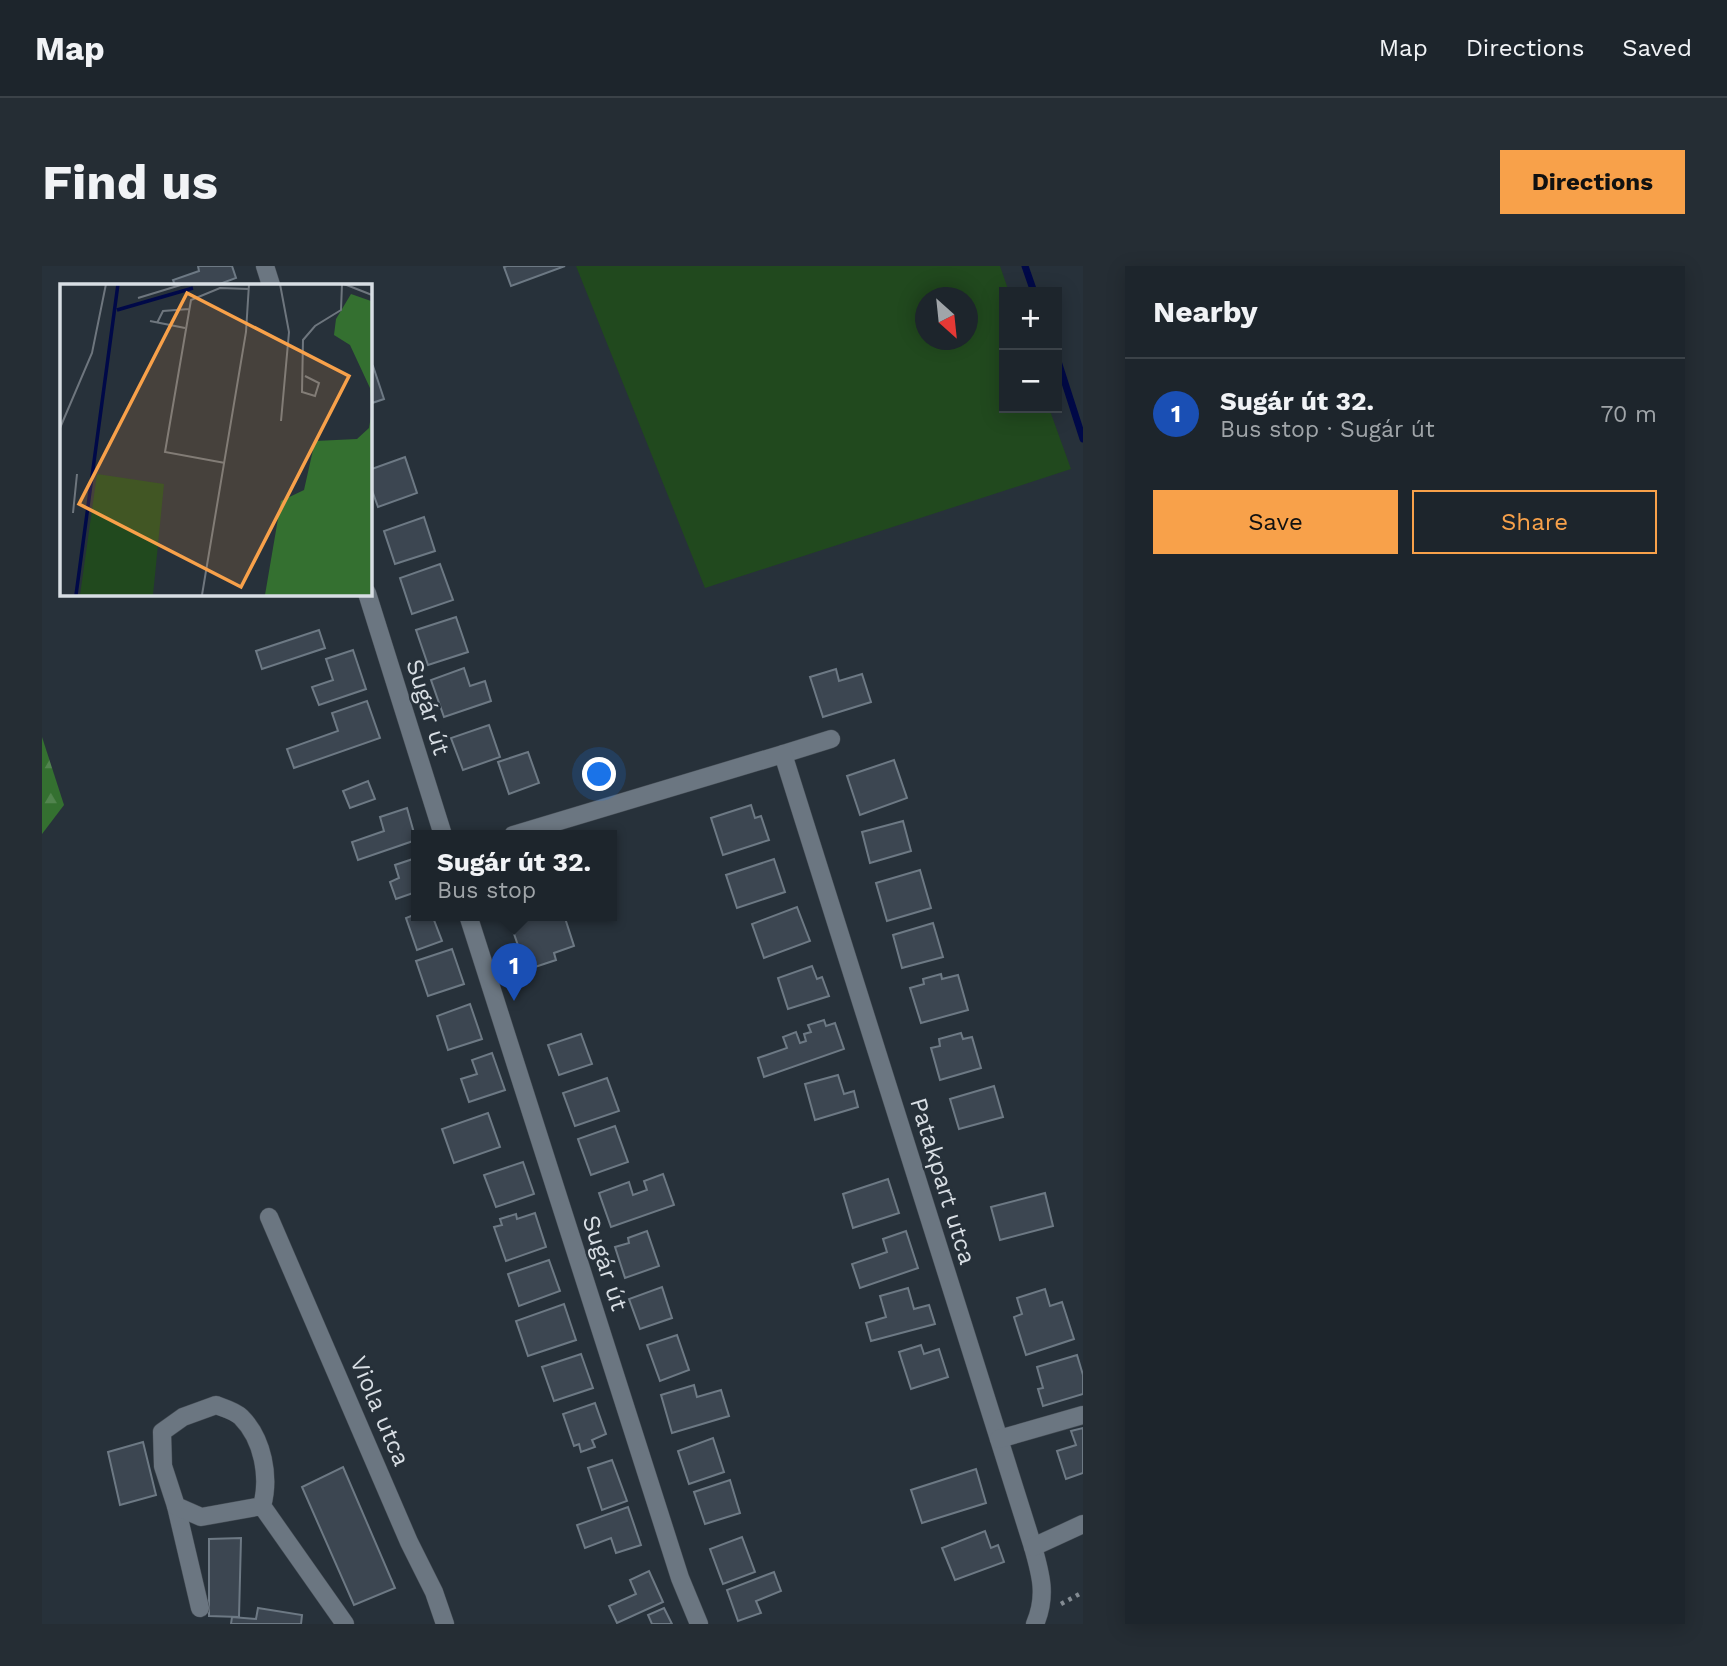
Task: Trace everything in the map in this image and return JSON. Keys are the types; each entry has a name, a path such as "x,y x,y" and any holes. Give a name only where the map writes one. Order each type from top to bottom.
{"street":[{"path":"265,266 271,284"},
{"name":"Sugár út","path":"368,595 441,830"},
{"path":"530,830 831,739"},
{"name":"Patakpart utca","path":"783,754 1033,1547 1043,1583 1043,1601 1035,1624"},
{"name":"Sugár út","path":"470,921 680,1578 699,1624"},
{"name":"Viola utca","path":"269,1217 409,1542 434,1591 444,1624"},
{"path":"200,1608 176,1506 163,1466 162,1432 183,1417 216,1405 240,1415 256,1438 268,1486 262,1506"},
{"path":"999,1439 1083,1415"},
{"path":"176,1506 201,1517 262,1506"},
{"path":"262,1506 345,1624"},
{"path":"1033,1547 1083,1524"}],"green space":[{"path":"576,266 1000,266 1007,287 999,287 999,413 1051,413 1071,469 705,588"},
{"path":"42,737 64,805 42,834"}],"building":[{"path":"198,266 232,266 236,278 220,284 175,284 173,280 199,271"},
{"path":"565,266 511,286 504,267"},
{"path":"371,366 384,399 371,403"},
{"path":"405,457 417,493 378,507 371,488 371,469"},
{"path":"424,517 435,551 395,564 384,531"},
{"path":"440,564 453,600 412,614 400,578"},
{"path":"456,617 468,652 428,665 416,630"},
{"path":"319,630 325,648 262,669 256,651"},
{"path":"353,650 366,689 319,705 312,687 333,680 326,659"},
{"path":"464,668 470,686 485,681 491,701 444,717 431,680"},
{"path":"836,669 839,681 862,674 871,702 823,717 810,677"},
{"path":"367,701 380,738 294,768 287,749 338,731 332,713"},
{"path":"489,725 500,757 463,770 451,738"},
{"path":"528,752 539,783 509,794 498,762"},
{"path":"894,760 907,798 860,815 847,776"},
{"path":"368,781 375,799 350,808 343,791"},
{"path":"751,805 755,818 761,816 769,840 723,855 711,818"},
{"path":"407,808 413,830 411,830 411,842 358,860 352,842 384,831 380,817"},
{"path":"903,821 911,851 870,863 862,832"},
{"path":"774,859 785,892 737,908 726,875"},
{"path":"411,860 411,894 396,899 390,882 399,878 395,865"},
{"path":"920,870 931,908 887,921 876,883"},
{"path":"797,907 810,941 764,958 752,924"},
{"path":"411,916 411,921 434,921 442,941 417,950 406,918"},
{"path":"523,921 566,921 574,946 554,953 556,960 535,967 533,960 524,963 511,925"},
{"path":"933,923 943,957 902,968 893,935"},
{"path":"452,949 464,984 428,996 416,961"},
{"path":"812,966 817,979 822,977 829,996 788,1009 778,978"},
{"path":"941,974 942,979 958,975 968,1010 921,1023 910,988 924,984 923,979"},
{"path":"470,1004 482,1039 448,1050 437,1016"},
{"path":"824,1020 826,1026 835,1023 844,1049 764,1077 758,1058 787,1048 783,1037 796,1032 800,1043 806,1041 804,1034 811,1032 808,1025"},
{"path":"961,1033 963,1039 972,1037 981,1068 940,1080 931,1048 940,1046 939,1039"},
{"path":"581,1034 592,1064 559,1075 548,1045"},
{"path":"492,1053 505,1090 469,1102 461,1079 477,1074 472,1060"},
{"path":"838,1075 844,1094 854,1091 858,1107 815,1120 805,1084"},
{"path":"607,1078 619,1111 575,1126 563,1093"},
{"path":"994,1086 1003,1117 959,1129 950,1099"},
{"path":"488,1113 500,1147 454,1163 442,1129"},
{"path":"615,1126 628,1162 591,1175 578,1139"},
{"path":"523,1162 534,1194 496,1207 484,1175"},
{"path":"663,1174 674,1205 611,1227 599,1193 629,1182 633,1195 647,1190 644,1181"},
{"path":"888,1179 899,1213 853,1228 843,1194"},
{"path":"1045,1193 1053,1226 1000,1240 991,1207"},
{"path":"535,1213 546,1247 506,1261 494,1227 502,1225 500,1219 516,1214 517,1219"},
{"path":"647,1231 659,1266 625,1278 615,1247 629,1243 628,1238"},
{"path":"906,1231 918,1268 860,1288 852,1264 887,1252 883,1239"},
{"path":"549,1260 560,1291 519,1306 508,1274"},
{"path":"662,1287 672,1318 640,1329 629,1299"},
{"path":"908,1288 914,1309 929,1305 935,1324 871,1341 866,1323 886,1317 880,1296"},
{"path":"1045,1289 1050,1306 1062,1302 1074,1339 1026,1355 1014,1317 1022,1314 1017,1298"},
{"path":"564,1304 576,1340 528,1356 516,1321"},
{"path":"677,1335 689,1370 660,1381 647,1345"},
{"path":"921,1345 924,1354 939,1349 948,1377 911,1389 899,1352"},
{"path":"581,1354 593,1388 554,1401 542,1367"},
{"path":"1077,1355 1083,1375 1083,1394 1043,1406 1038,1389 1043,1388 1037,1367"},
{"path":"694,1385 697,1397 721,1390 729,1416 672,1433 661,1395"},
{"path":"595,1403 606,1434 592,1440 595,1447 581,1452 579,1444 574,1446 563,1414"},
{"path":"1083,1428 1083,1473 1066,1479 1057,1451 1076,1445 1071,1431"},
{"path":"713,1438 724,1472 689,1484 678,1451"},
{"path":"143,1442 156,1495 120,1505 108,1452"},
{"path":"612,1460 627,1501 602,1510 588,1468"},
{"path":"343,1467 395,1588 354,1605 302,1487"},
{"path":"976,1469 986,1503 922,1523 911,1490"},
{"path":"730,1480 740,1513 705,1524 694,1492"},
{"path":"628,1507 641,1545 616,1553 611,1538 585,1548 577,1525"},
{"path":"985,1531 991,1548 998,1545 1004,1562 955,1580 942,1548"},
{"path":"742,1537 755,1572 723,1584 710,1549"},
{"path":"241,1538 239,1617 209,1616 209,1539"},
{"path":"649,1571 663,1602 617,1623 609,1606 636,1594 630,1580"},
{"path":"774,1572 781,1591 756,1601 761,1613 738,1621 727,1590"},
{"path":"258,1608 302,1615 301,1624 231,1624 232,1617 256,1619"},
{"path":"664,1608 672,1624 652,1624 648,1615"}],"waterway":[{"path":"1025,266 1032,287"},
{"path":"1062,374 1083,439"}],"place":[{"name":"Sugár út 32.","path":"514,1001"}]}
